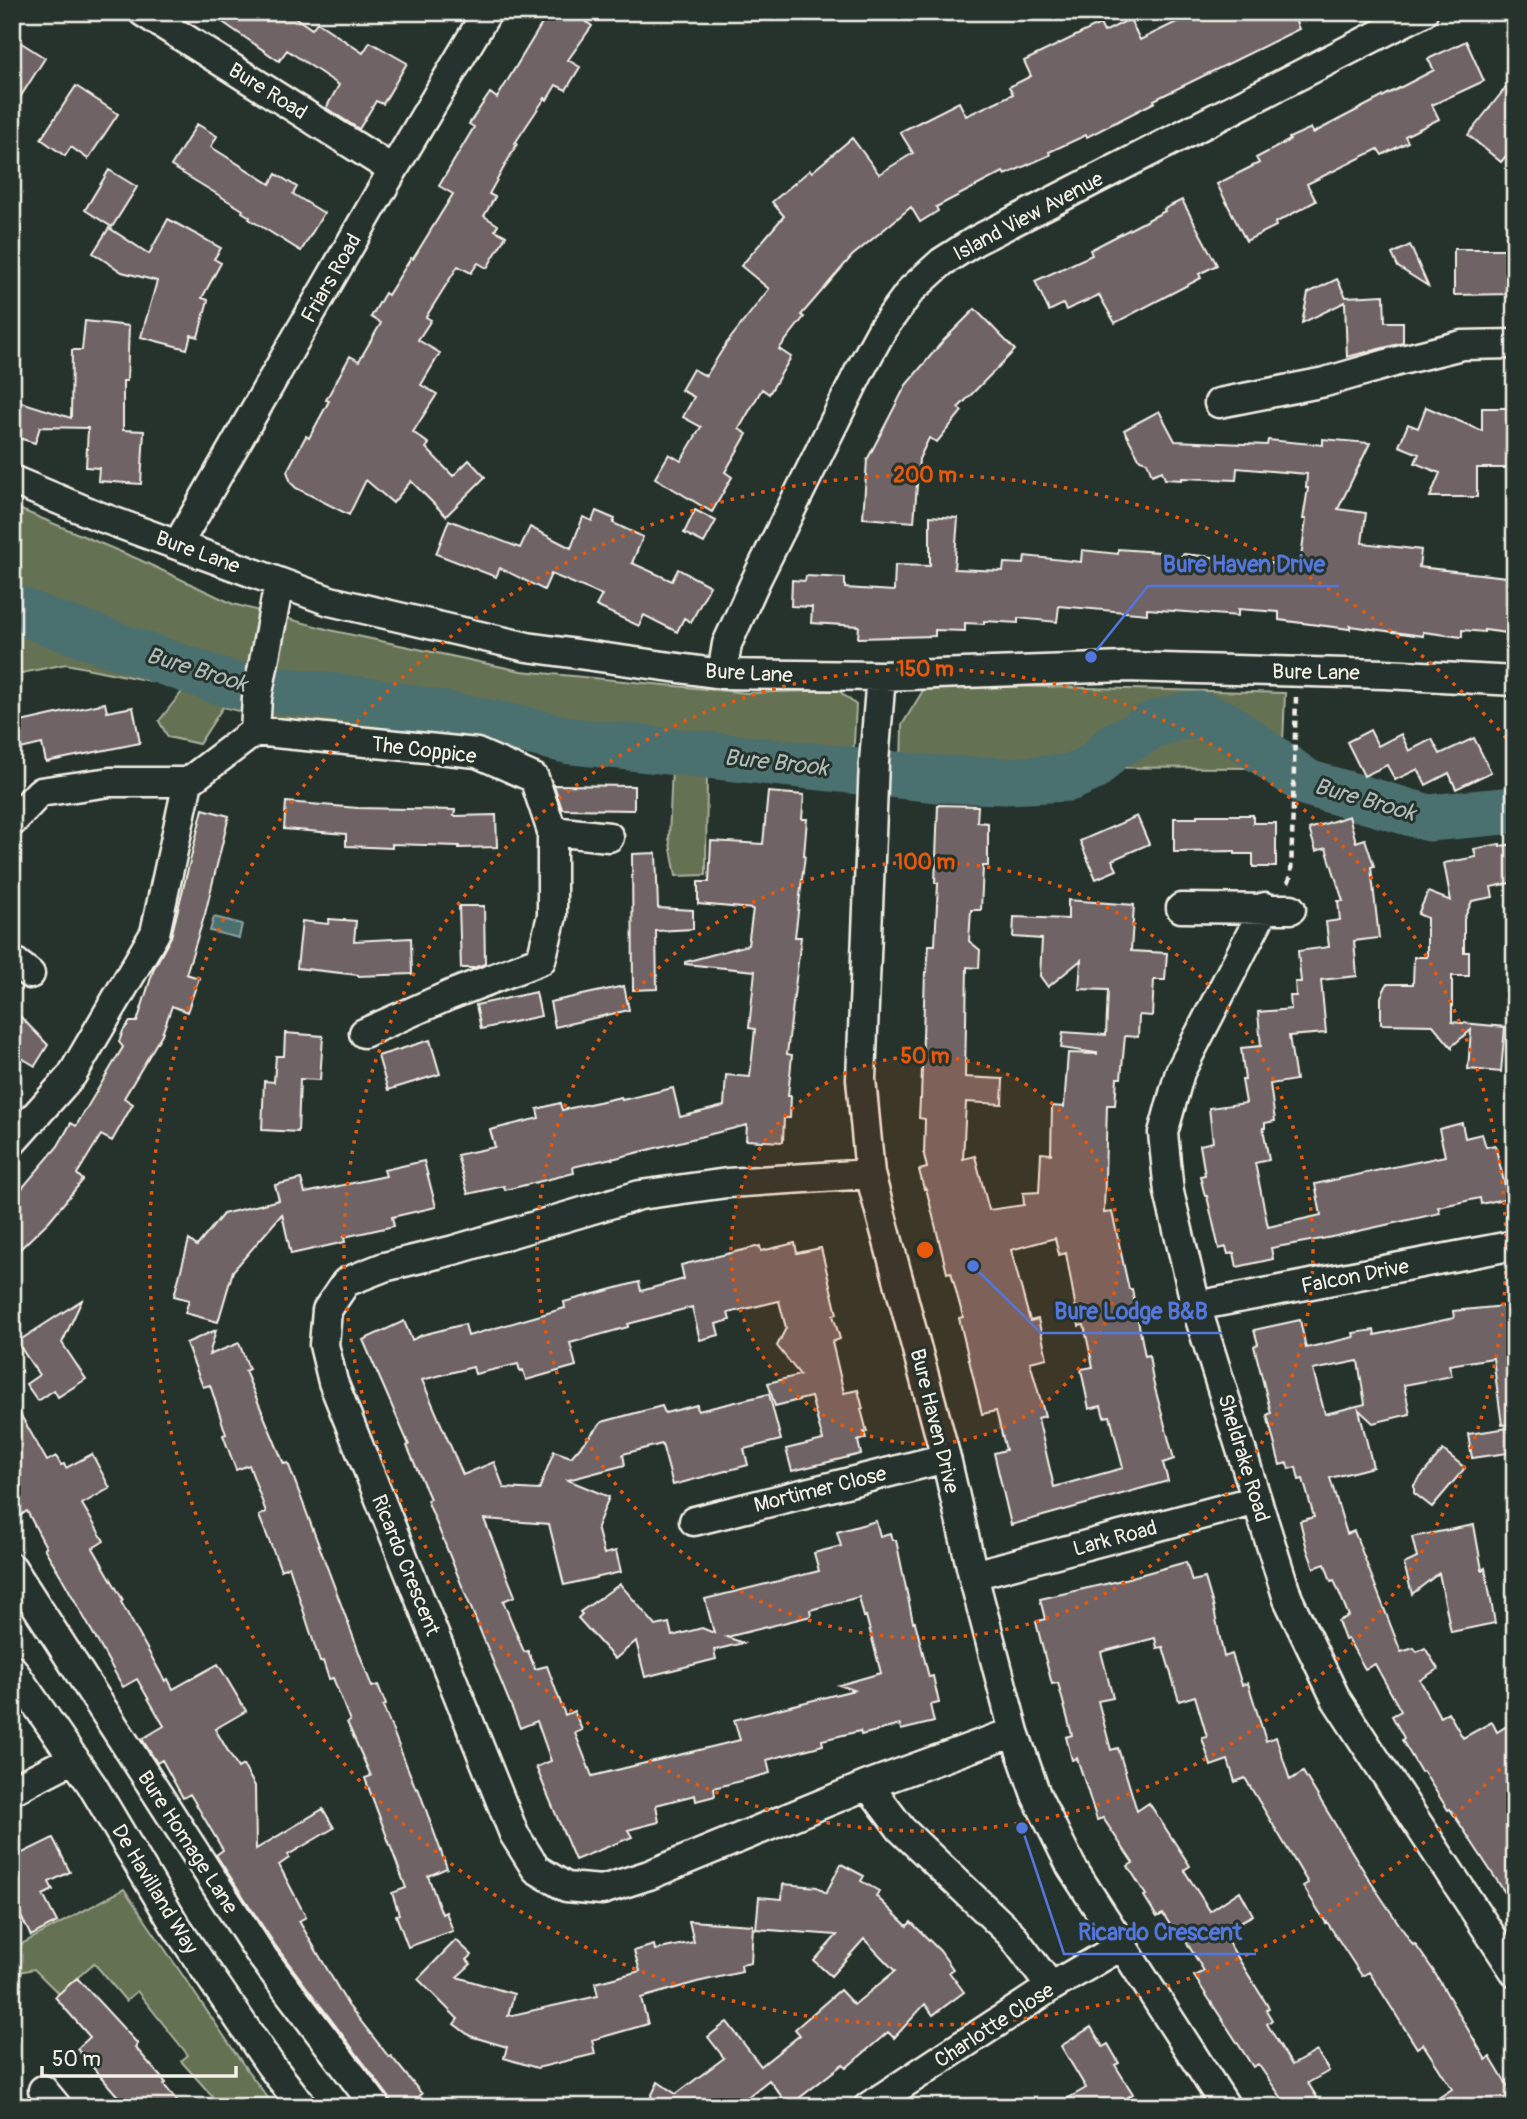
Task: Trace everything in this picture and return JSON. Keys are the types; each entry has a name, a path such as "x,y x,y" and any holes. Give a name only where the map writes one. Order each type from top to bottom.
{"street":[{"name":"Bure Road","path":"143,12 393,170"},
{"name":"Friars Road","path":"178,544 487,12"},
{"name":"Island View Avenue","path":"722,674 727,644 756,580 859,372 883,328 911,290 942,262 975,241 1423,12"},
{"path":"1219,402 1325,382 1462,345 1515,344"},
{"name":"Bure Lane","path":"12,480 98,516 330,601 527,647 722,674 881,677 1125,667 1385,674 1515,681"},
{"path":"12,822 40,792 110,782 188,782 254,731 257,698 279,583"},
{"name":"Bure Haven Drive","path":"881,677 873,775 861,1079 870,1174 946,1458 1014,1732 1036,1795 1071,1866 1227,2107"},
{"name":"The Coppice","path":"254,731 477,753 534,778 552,831 552,916 541,960 450,995 365,1035"},
{"path":"12,1142 72,1075 155,933 188,782"},
{"path":"552,831 609,837"},
{"path":"1181,908 1278,908"},
{"name":"Sheldrake Road","path":"1278,908 1180,1072 1163,1133 1169,1192 1196,1306 1288,1599 1336,1699 1515,1972"},
{"name":"Ricardo Crescent","path":"870,1174 727,1183 640,1195 454,1250 384,1267 346,1282 327,1310 324,1345 333,1382 514,1834 536,1869 566,1887 602,1890 649,1875 868,1785 1014,1732"},
{"name":"Falcon Drive","path":"1196,1306 1515,1245"},
{"name":"Mortimer Close","path":"694,1521 946,1458"},
{"name":"Lark Road","path":"973,1575 1257,1500"},
{"name":"Bure Homage Lane","path":"12,1568 261,1955 376,2107"},
{"name":"De Havilland Way","path":"12,1669 92,1785 175,1925 271,2066 303,2107"},
{"path":"12,1790 74,1758"},
{"path":"868,1785 901,1829 1011,1934 1051,1987"},
{"name":"Charlotte Close","path":"868,2107 1051,1987 1121,1946"}],"path":[{"path":"1278,908 1280,896 1291,876 1298,671"}],"green space":[{"path":"12,506 140,560 233,604 334,631 521,671 747,693 838,690 856,705 852,780 707,767 706,875 676,876 669,838 672,767 518,743 295,726 223,707 199,744 168,737 159,721 185,688 66,664 12,675"},
{"path":"927,684 1285,693 1282,768 901,767 902,725"},
{"path":"124,1889 275,2107 222,2107 181,2061 188,2055 137,1991 126,2001 94,1963 59,1994 34,1969 12,1976 12,1949"}],"water":[{"path":"214,917 242,924 239,938 210,931"}],"building":[{"path":"208,12 287,12 312,29 317,22 363,53 370,42 407,63 383,104 376,101 359,129 326,108 339,85 287,50 279,61"},
{"path":"549,12 573,12 592,26 568,60 580,67 566,90 556,85 547,100 545,98 515,143 517,144 489,194 495,197 484,216 498,225 495,230 506,236 487,268 478,263 471,273 458,266 426,317 431,320 418,340 440,353 421,385 437,394 413,432 429,444 426,448 453,476 469,460 485,477 446,516 411,481 393,503 366,480 349,515 296,488 287,471 306,436 309,438 350,356 359,361 381,323 371,317 385,293 388,295 411,258 413,259 453,194 439,186 474,127 469,124 490,93 497,98"},
{"path":"1197,12 1292,12 1299,29 1154,100 1155,102 1087,137 1086,135 1049,152 1050,155 1005,175 1003,172 936,207 938,211 920,222 911,207 852,256 801,315 804,317 779,349 791,357 769,394 762,389 739,429 747,434 725,472 732,477 712,512 655,478 669,454 681,461 701,427 683,417 694,397 681,390 693,369 706,376 726,344 769,289 741,266 784,216 772,202 852,138 879,174 913,153 900,132 959,102 966,116 1013,94 1009,87 1031,76 1024,61 1100,24 1104,32 1130,19 1140,40"},
{"path":"12,37 45,58 12,110"},
{"path":"1466,41 1484,81 1432,105 1439,119 1405,136 1408,142 1382,155 1378,149 1307,184 1316,201 1246,241 1217,184 1259,163 1256,158 1290,140 1289,138 1311,128 1313,133 1434,70 1428,59"},
{"path":"1515,76 1515,145 1501,162 1468,135"},
{"path":"76,86 118,114 88,159 71,147 65,156 41,139"},
{"path":"197,124 217,136 211,147 270,184 276,174 297,187 293,194 324,213 301,251 249,219 243,210 171,166"},
{"path":"109,170 137,187 112,227 85,210"},
{"path":"1182,200 1217,265 1199,274 1201,278 1115,323 1099,295 1066,310 1063,304 1049,311 1035,281 1092,255 1090,250"},
{"path":"168,219 221,248 214,259 221,263 202,298 208,300 198,337 191,335 187,349 141,337 157,281 122,272 93,253 109,228 149,254"},
{"path":"1410,245 1428,286 1398,267 1392,254"},
{"path":"1454,249 1510,249 1510,258 1515,258 1515,294 1454,295"},
{"path":"1337,279 1346,297 1384,295 1385,322 1403,322 1403,343 1347,357 1345,302 1302,323 1308,293"},
{"path":"975,309 1015,350 958,408 962,411 937,442 929,438 919,459 914,522 863,518 867,460 906,385 943,341"},
{"path":"85,321 129,326 127,381 123,381 123,430 144,431 141,484 98,481 99,468 86,467 88,428 40,427 35,443 12,436 12,399 71,418 72,350 82,350"},
{"path":"1426,407 1482,431 1482,408 1515,408 1515,468 1477,468 1477,497 1430,497 1440,473 1415,463 1419,454 1399,446 1408,424 1418,428"},
{"path":"1159,411 1175,441 1267,445 1268,440 1323,445 1323,439 1370,443 1338,509 1366,513 1362,543 1421,550 1419,567 1515,578 1515,634 1462,630 1462,637 1423,632 1423,636 1279,620 1279,612 1238,609 1238,616 1147,609 1147,614 1059,606 1057,622 1018,618 1018,623 965,623 965,631 935,630 935,636 858,638 859,626 811,623 812,607 791,606 792,580 805,581 806,576 845,578 845,588 894,591 895,565 930,566 930,516 958,518 954,569 1003,571 1004,563 1024,564 1025,556 1081,562 1082,550 1118,554 1118,549 1159,552 1167,565 1184,554 1300,566 1306,519 1303,519 1308,488 1307,474 1237,468 1236,480 1165,479 1162,471 1152,475 1147,462 1140,460 1124,430"},
{"path":"695,510 716,521 704,543 684,533"},
{"path":"596,511 615,519 613,523 643,537 632,563 672,581 678,569 710,586 691,622 684,618 677,632 644,615 639,626 596,606 602,595 551,574 544,590 500,568 496,577 436,554 449,520 520,548 530,527 571,548 583,517 592,521"},
{"path":"105,703 107,712 133,707 140,743 46,762 42,744 12,751 12,724"},
{"path":"1370,730 1378,746 1401,734 1409,751 1432,739 1440,754 1474,738 1491,772 1456,789 1449,773 1426,785 1418,769 1395,780 1387,765 1364,776 1347,742"},
{"path":"554,785 634,786 634,810 562,809"},
{"path":"768,792 804,795 802,819 807,819 795,937 801,937 787,1054 792,1055 788,1096 791,1096 790,1118 784,1118 783,1142 746,1140 747,1125 573,1167 574,1173 505,1190 504,1186 468,1194 457,1155 495,1147 490,1130 539,1118 537,1109 560,1103 562,1110 673,1088 680,1117 724,1106 726,1075 750,1077 755,1029 749,1028 755,971 685,962 748,945 753,909 698,904 698,882 709,882 711,841 763,844"},
{"path":"286,802 358,808 455,810 454,816 496,815 497,847 392,844 392,848 346,846 346,834 284,829"},
{"path":"938,805 978,806 977,822 988,823 988,866 983,866 981,910 971,910 969,941 980,950 979,968 967,967 965,1077 1003,1079 1002,1104 966,1102 963,1159 975,1156 989,1210 1024,1205 1023,1193 1039,1192 1041,1153 1051,1154 1052,1106 1064,1107 1068,1053 1097,1054 1061,1048 1063,1032 1106,1035 1108,990 1079,989 1081,960 1048,987 1040,976 1042,939 1013,937 1014,917 1068,919 1068,900 1134,905 1131,951 1167,953 1165,980 1154,980 1152,1016 1139,1015 1138,1037 1125,1036 1115,1105 1107,1105 1104,1213 1112,1212 1129,1289 1132,1289 1145,1356 1149,1355 1153,1381 1174,1459 1163,1463 1168,1481 1011,1525 994,1453 1006,1450 996,1411 982,1414 959,1318 963,1317 951,1272 947,1273 919,1170 927,1168 924,1155 925,1119 919,1118 925,972 929,945 935,945 938,883 935,883","holes":["1055,1238 1059,1255 1066,1253 1079,1326 1084,1325 1093,1367 1081,1369 1089,1409 1101,1406 1104,1417 1110,1416 1123,1468 1054,1487 1038,1418 1045,1416 1030,1362 1047,1358 1038,1319 1030,1321 1011,1250"]},
{"path":"203,809 229,816 205,914 186,974 199,978 187,1012 172,1006 162,1034 124,1098 133,1104 112,1141 101,1135 77,1174 83,1180 49,1221 12,1257 12,1200 58,1146 71,1123 76,1126 123,1047 119,1042 123,1031 130,1022 137,1022 154,968 171,937"},
{"path":"1197,815 1253,815 1253,823 1276,823 1276,867 1253,867 1253,854 1235,854 1235,851 1174,852 1174,818 1197,818"},
{"path":"1137,816 1149,844 1112,860 1117,870 1096,879 1080,841"},
{"path":"1349,816 1356,842 1365,839 1374,866 1371,867 1379,938 1354,941 1357,976 1321,980 1326,1033 1289,1036 1296,1080 1270,1084 1275,1121 1265,1123 1263,1128 1269,1160 1255,1163 1268,1227 1321,1215 1315,1184 1445,1156 1439,1129 1462,1123 1465,1138 1482,1134 1486,1147 1495,1145 1508,1198 1481,1204 1480,1198 1438,1207 1440,1213 1271,1248 1273,1259 1237,1267 1234,1253 1228,1254 1226,1247 1219,1249 1200,1176 1205,1175 1200,1145 1213,1142 1209,1108 1246,1103 1241,1048 1261,1046 1258,1012 1291,1009 1290,996 1296,996 1295,982 1301,982 1298,951 1329,947 1326,922 1340,920 1338,901 1343,901 1326,848 1316,851 1309,829"},
{"path":"1515,844 1515,882 1491,887 1493,897 1472,901 1464,919 1464,952 1469,952 1469,976 1452,976 1452,1022 1505,1027 1501,1072 1468,1069 1471,1030 1452,1048 1433,1025 1381,1024 1381,997 1387,984 1413,984 1414,957 1427,957 1427,918 1418,914 1428,892 1451,901 1444,863 1476,857 1474,849"},
{"path":"656,853 658,908 693,910 693,929 656,931 657,989 633,990 632,854"},
{"path":"459,906 484,906 485,964 473,968 461,968"},
{"path":"329,919 356,921 354,941 411,938 412,974 358,976 297,968 302,921 328,924"},
{"path":"624,986 629,1010 555,1027 550,1002"},
{"path":"536,992 541,1016 481,1029 476,1005"},
{"path":"12,1008 48,1045 35,1066 12,1052"},
{"path":"285,1033 323,1036 320,1080 300,1079 298,1132 262,1130 264,1081 274,1082 276,1056 284,1056"},
{"path":"430,1040 440,1074 388,1090 378,1056"},
{"path":"424,1161 436,1207 392,1217 394,1226 344,1237 345,1242 291,1254 282,1214 233,1271 218,1322 185,1313 189,1300 174,1296 189,1240 197,1246 223,1214 279,1200 275,1185 301,1179 305,1193 386,1176 384,1170"},
{"path":"795,1243 797,1253 821,1248 837,1314 833,1315 840,1339 832,1342 844,1393 858,1390 863,1409 867,1432 864,1432 866,1438 858,1441 861,1454 792,1471 786,1449 823,1440 811,1397 775,1406 768,1383 800,1375 777,1346 786,1328 779,1301 728,1313 730,1320 716,1324 719,1335 700,1340 692,1307 628,1324 628,1327 570,1343 576,1366 526,1380 518,1364 475,1374 473,1367 422,1380 463,1475 494,1462 504,1488 539,1490 554,1451 571,1457 602,1422 662,1406 665,1413 697,1405 698,1411 769,1394 781,1440 744,1449 748,1465 673,1485 662,1444 623,1454 625,1465 568,1480 609,1497 597,1527 604,1554 616,1551 621,1572 564,1585 549,1524 484,1519 515,1596 503,1601 524,1652 528,1651 535,1669 547,1666 565,1715 574,1711 582,1730 575,1733 592,1776 740,1740 734,1720 854,1690 839,1685 881,1673 859,1597 810,1610 811,1616 727,1637 743,1643 714,1650 716,1659 645,1677 636,1641 615,1659 578,1618 582,1614 580,1612 620,1584 656,1626 669,1623 672,1636 702,1628 714,1633 705,1599 819,1571 814,1553 841,1546 837,1532 876,1521 880,1536 890,1533 892,1540 896,1540 913,1622 929,1677 933,1676 939,1703 930,1705 934,1722 901,1730 900,1725 861,1735 860,1731 822,1740 823,1745 767,1760 770,1773 714,1788 715,1796 696,1801 695,1795 656,1805 659,1822 628,1830 632,1837 575,1860 536,1767 551,1761 537,1721 520,1728 427,1500 430,1499 407,1446 409,1445 363,1340 404,1321 412,1340 465,1324 468,1336 565,1308 564,1302 639,1282 641,1291 684,1279 681,1265 760,1246 761,1251"},
{"path":"82,1300 62,1343 86,1379 58,1397 54,1390 38,1401 26,1384 39,1375 17,1342"},
{"path":"1515,1305 1515,1424 1502,1425 1493,1358 1449,1365 1452,1376 1404,1385 1410,1414 1373,1423 1359,1410 1373,1467 1330,1478 1347,1534 1354,1531 1401,1652 1414,1648 1417,1652 1425,1648 1438,1669 1420,1680 1440,1717 1448,1712 1463,1738 1492,1722 1497,1732 1515,1721 1515,1908 1402,1740 1404,1738 1392,1716 1401,1711 1375,1664 1365,1669 1348,1639 1345,1640 1338,1621 1349,1616 1325,1564 1314,1568 1307,1549 1300,1521 1314,1517 1303,1479 1299,1480 1296,1467 1289,1469 1287,1463 1280,1465 1267,1415 1271,1413 1254,1346 1258,1344 1254,1330 1300,1320 1306,1348 1354,1337 1353,1333 1374,1330 1375,1335 1454,1318 1453,1311","holes":["1358,1361 1365,1404 1325,1414 1313,1370"]},
{"path":"216,1330 209,1355 239,1343 249,1369 245,1371 284,1464 288,1463 372,1687 378,1685 386,1705 383,1706 416,1789 418,1788 447,1868 428,1876 442,1914 446,1912 453,1931 408,1947 396,1915 399,1914 392,1893 406,1888 365,1778 371,1776 347,1722 350,1721 333,1678 329,1679 323,1661 320,1662 289,1566 281,1570 259,1516 266,1512 249,1465 236,1470 223,1435 226,1434 210,1385 203,1387 186,1343"},
{"path":"12,1400 47,1461 56,1456 66,1468 92,1454 110,1488 82,1504 104,1541 93,1548 165,1681 168,1679 173,1689 218,1664 246,1711 215,1729 238,1768 243,1765 255,1786 256,1849 323,1809 334,1828 288,1855 289,1858 279,1865 306,1917 299,1921 348,2005 422,2094 406,2107 392,2107 389,2097 275,1945 216,1855 223,1850 190,1794 183,1798 162,1760 157,1763 142,1739 164,1726 137,1679 123,1687 44,1548 46,1547 27,1511 21,1515 12,1499"},
{"path":"1515,1427 1515,1452 1472,1458 1468,1434"},
{"path":"1443,1450 1465,1468 1432,1507 1414,1493 1414,1485"},
{"path":"1474,1525 1495,1623 1451,1632 1439,1573 1412,1594 1404,1564 1417,1558 1412,1537"},
{"path":"1186,1562 1192,1581 1205,1578 1224,1657 1232,1654 1242,1685 1248,1683 1266,1741 1276,1737 1290,1780 1303,1772 1370,1881 1433,1970 1486,2060 1490,2057 1515,2098 1515,2107 1425,2107 1452,2089 1423,2044 1417,2048 1369,1972 1362,1976 1326,1923 1303,1886 1308,1883 1245,1778 1235,1782 1228,1760 1211,1766 1202,1738 1207,1737 1195,1696 1179,1701 1163,1647 1157,1648 1155,1638 1101,1652 1113,1698 1098,1701 1111,1750 1118,1748 1137,1811 1149,1803 1190,1866 1184,1870 1210,1911 1240,1891 1253,1915 1222,1932 1269,2008 1266,2010 1272,2020 1267,2024 1292,2065 1317,2051 1329,2071 1308,2083 1323,2107 1288,2107 1258,2064 1253,2067 1194,1976 1204,1971 1179,1930 1175,1932 1163,1914 1157,1917 1128,1866 1133,1863 1103,1818 1097,1820 1077,1758 1072,1760 1066,1737 1072,1735 1058,1683 1052,1684 1042,1646 1036,1622 1045,1619 1040,1599"},
{"path":"53,1838 70,1872 49,1882 53,1890 43,1895 57,1922 31,1936 12,1899 12,1858"},
{"path":"841,1864 864,1876 861,1881 879,1891 876,1896 907,1926 911,1922 940,1951 953,1969 949,1972 964,1992 933,2015 925,2004 894,2038 888,2032 846,2068 843,2064 789,2106 769,2080 735,2107 646,2107 658,2082 676,2094 724,2058 708,2037 727,2022 761,2066 800,2035 795,2029 840,1990 854,2005 895,1971 864,1939 831,1976 814,1961 837,1935 756,1929 759,1897 782,1899 783,1884 817,1887 826,1893"},
{"path":"689,1921 753,1925 751,1963 741,1965 742,1972 641,1998 648,2024 592,2040 595,2054 537,2068 504,2058 507,2047 470,2036 454,2024 458,2019 418,1979 456,1940 472,1955 467,1960 471,1964 457,1977 514,1994 508,2016 598,1996 595,1983 640,1971 634,1951 654,1945 655,1950 694,1942"},
{"path":"77,1978 138,2044 135,2047 166,2083 164,2085 182,2107 127,2107 77,2049 90,2037 55,1997"},
{"path":"1091,2027 1103,2047 1108,2044 1119,2063 1115,2065 1133,2094 1128,2097 1134,2107 1053,2107 1086,2088 1061,2046"}],"waterway":[{"name":"Bure Brook","path":"12,607 229,684 378,702 571,741 936,779 1005,781 1069,778 1092,768 1115,745 1151,725 1179,717 1200,715 1224,724 1307,783 1429,818 1515,810"}],"place":[{"name":"Bure Haven Drive","path":"1091,657"},
{"name":"Bure Lodge B&B","path":"973,1266"},
{"name":"Ricardo Crescent","path":"1022,1828"}]}
